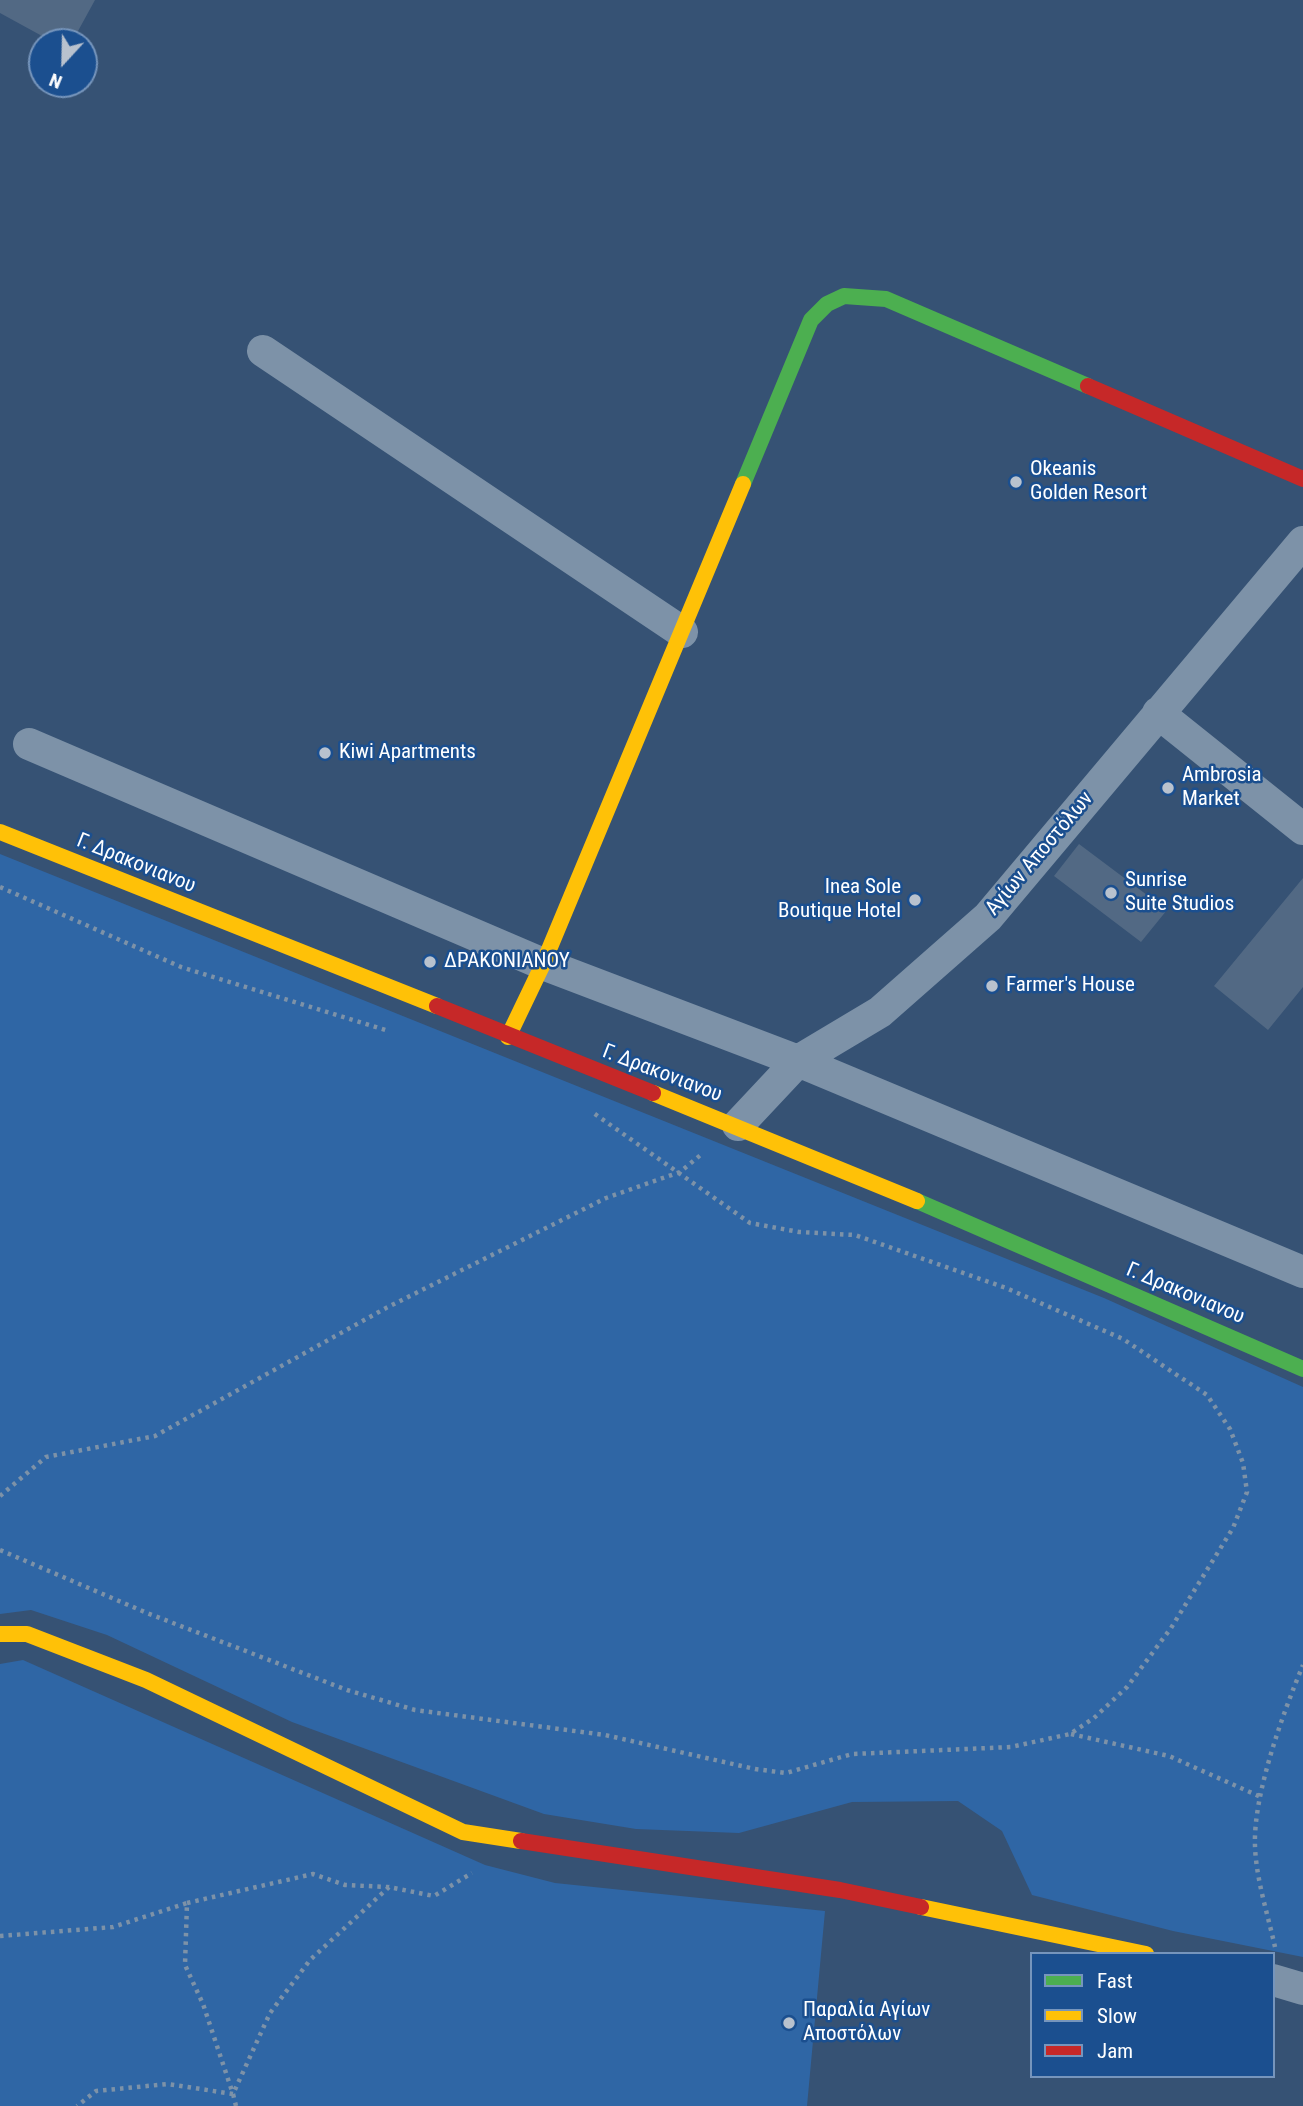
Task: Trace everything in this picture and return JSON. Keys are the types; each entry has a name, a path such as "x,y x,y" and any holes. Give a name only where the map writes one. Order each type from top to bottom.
{"street":[{"path":"508,1037 543,964 811,320 822,305 837,298 860,294 886,299 1303,479"},
{"path":"263,351 682,632"},
{"name":"Αγίων Αποστόλων","path":"738,1125 798,1061 880,1012 988,917 1303,542"},
{"path":"1158,713 1303,829"},
{"path":"29,744 543,964 798,1061 1303,1272"},
{"name":"Γ. Δρακονιανου","path":"0,832 508,1037 738,1125 1303,1369"},
{"path":"0,1634 27,1634 146,1680 463,1832 840,1890 1136,1952"}],"path":[{"path":"0,887 181,967 391,1032"},
{"path":"0,1550 147,1613 347,1690 415,1710 605,1735 755,1769 786,1773 852,1754 1011,1747 1070,1734 1094,1718 1127,1687 1171,1628 1233,1528 1247,1492 1243,1462 1230,1429 1207,1395 1123,1339 1006,1288 855,1235 799,1233 750,1223 586,1108"},
{"path":"0,1496 46,1457 155,1436 386,1308 606,1198 680,1172 738,1125"},
{"path":"1286,1984 1255,1847 1261,1797 1287,1701 1303,1665"},
{"path":"1070,1734 1170,1756 1261,1797"},
{"path":"0,1936 113,1927 187,1903 313,1874 345,1885 389,1887 434,1896 474,1871"},
{"path":"233,2094 270,2013 310,1960 389,1887"},
{"path":"187,1903 185,1965 203,2004 236,2106"},
{"path":"77,2106 96,2091 168,2084 233,2094"}],"shaded area":[{"path":"0,854 1104,1298 1303,1387 1303,1957 1173,1931 1032,1895 1002,1831 958,1801 852,1802 739,1833 636,1829 544,1814 292,1722 107,1635 31,1610 0,1614"},
{"path":"23,1660 485,1865 555,1883 825,1911 807,2106 0,2106 0,1664"}],"building":[{"path":"0,0 95,0 80,28 28,28 0,13"},
{"name":"Sunrise Suite Studios","path":"1079,844 1167,910 1141,942 1054,876"},
{"path":"1303,878 1303,987 1268,1030 1214,986"}],"traffic: fast":[{"path":"743,484 811,320 827,304 844,296 886,299 1088,386"},
{"path":"917,1201 1303,1369"}],"traffic: slow":[{"path":"508,1037 543,964 743,484"},
{"path":"0,832 437,1006"},
{"path":"653,1093 917,1201"},
{"path":"0,1634 27,1634 146,1680 463,1832 521,1841"},
{"path":"921,1907 1136,1952"}],"traffic: jam":[{"path":"1088,386 1303,479"},
{"path":"437,1006 653,1093"},
{"path":"521,1841 840,1890 921,1907"}],"place":[{"name":"Okeanis Golden Resort","path":"1016,482"},
{"name":"Kiwi Apartments","path":"325,753"},
{"name":"Ambrosia Market","path":"1168,788"},
{"name":"Sunrise Suite Studios","path":"1111,893"},
{"name":"Inea Sole Boutique Hotel","path":"915,900"},
{"name":"ΔΡΑΚΟΝΙΑΝΟΥ","path":"430,962"},
{"name":"Farmer's House","path":"992,986"},
{"name":"Παραλία Αγίων Αποστόλων","path":"789,2023"}]}
